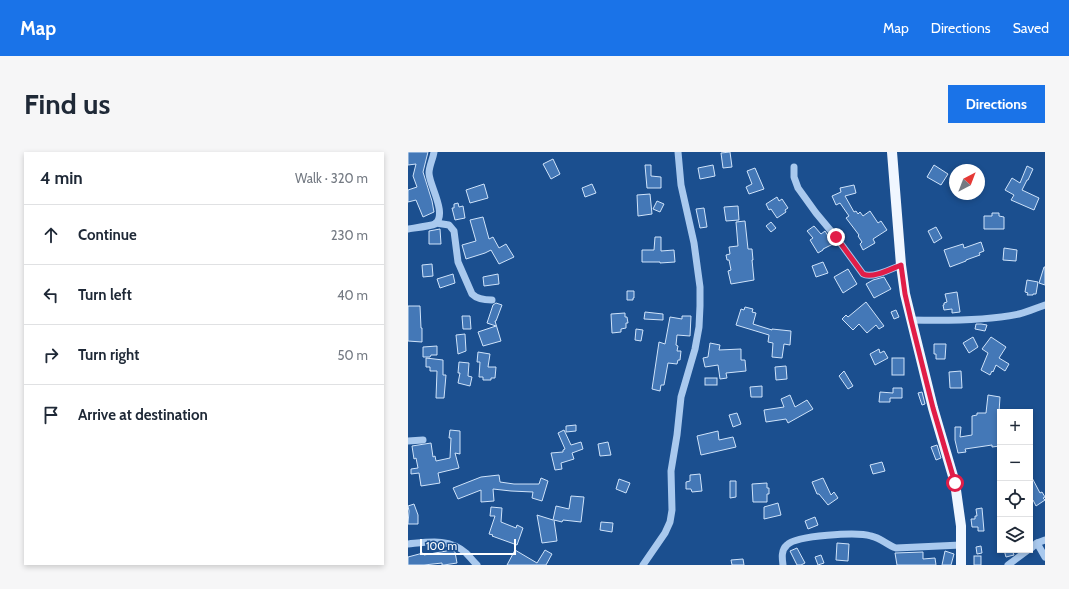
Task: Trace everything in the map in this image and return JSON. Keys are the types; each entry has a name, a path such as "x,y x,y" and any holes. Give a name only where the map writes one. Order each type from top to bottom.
{"main road":[{"path":"892,152 901,265 905,294 933,408 955,483 961,526 961,565"}],"street":[{"path":"434,152 429,173 440,207 439,220 436,223"},
{"path":"643,565 665,533 670,522 672,510 671,471 681,397 695,349 699,327 700,287 694,243 681,185 678,152"},
{"path":"794,167 794,177 798,188 863,274 873,276 901,265"},
{"path":"408,229 436,223 449,225 454,231 458,262 472,294 475,297 485,300 492,300"},
{"path":"911,320 970,320 1004,317 1021,314 1045,305"},
{"path":"408,441 423,440"},
{"path":"783,565 782,554 787,544 792,541 805,538 832,534 858,534 871,536 896,548 961,545"},
{"path":"1033,546 1045,540"},
{"path":"408,544 439,541 453,545 465,552 477,565"},
{"path":"1037,544 1045,557"},
{"path":"1008,565 1024,553"}],"building":[{"path":"408,152 428,152 423,172 434,212 423,217 416,200 408,202 408,190 417,187 413,176 416,164 408,165"},
{"path":"730,152 732,167 723,168 721,153"},
{"path":"553,159 560,174 551,179 543,164"},
{"path":"645,165 651,165 651,176 661,177 661,188 647,188"},
{"path":"713,165 715,176 700,179 698,168"},
{"path":"934,165 948,174 941,185 927,177"},
{"path":"1027,166 1033,169 1022,190 1039,198 1034,210 1011,200 1014,195 1005,190 1012,178 1020,183"},
{"path":"755,168 764,189 749,194 746,187 752,184 747,171"},
{"path":"484,184 488,198 470,203 466,190"},
{"path":"592,184 596,193 585,197 582,188"},
{"path":"854,185 856,193 845,196 854,212 856,211 858,214 860,212 863,216 870,211 878,223 881,221 887,230 873,239 875,243 863,250 860,244 862,242 858,236 859,235 846,218 849,216 840,203 836,205 832,196 841,192 840,188"},
{"path":"650,194 652,214 638,216 637,195"},
{"path":"777,197 779,201 782,199 788,208 785,210 786,212 777,218 771,209 769,210 766,204"},
{"path":"657,201 664,204 660,212 653,209"},
{"path":"458,203 459,207 463,206 465,218 455,220 452,208 454,208 454,204"},
{"path":"738,206 739,220 726,221 724,207"},
{"path":"704,208 707,227 700,228 696,209"},
{"path":"992,213 999,213 999,216 1004,217 1004,229 984,229 984,216 992,216"},
{"path":"483,217 489,239 493,237 499,248 506,244 514,257 499,264 491,250 466,259 462,245 476,241 470,220"},
{"path":"745,221 748,249 752,249 754,280 731,284 728,271 731,270 729,260 727,260 726,255 730,254 729,247 738,246 736,222"},
{"path":"771,222 776,228 771,232 766,226"},
{"path":"814,226 821,234 825,231 833,244 818,253 810,240 813,238 807,231"},
{"path":"936,227 942,238 934,243 928,231"},
{"path":"440,229 441,244 429,244 429,231"},
{"path":"655,237 661,237 661,251 674,250 675,262 642,262 642,250 654,250"},
{"path":"981,242 984,251 979,253 980,255 950,267 944,250 963,244 964,248"},
{"path":"1004,248 1017,250 1016,261 1003,260"},
{"path":"823,262 828,273 816,277 812,266"},
{"path":"432,264 433,276 423,277 422,265"},
{"path":"1045,267 1045,285 1039,283"},
{"path":"848,269 857,284 843,293 834,277"},
{"path":"453,274 455,283 440,288 437,279"},
{"path":"498,274 499,284 484,286 483,277"},
{"path":"884,277 891,289 874,298 866,284"},
{"path":"1027,280 1038,282 1036,294 1027,295 1028,293 1025,292"},
{"path":"627,291 634,291 633,300 627,300"},
{"path":"957,292 960,312 952,313 952,309 944,310 943,305 947,302 945,294"},
{"path":"866,302 884,326 879,329 876,325 867,333 859,324 853,330 842,319 846,315 848,317"},
{"path":"496,303 502,305 495,321 501,341 483,346 478,332 496,326 487,323 493,305"},
{"path":"408,306 420,306 422,342 408,341"},
{"path":"745,307 753,309 752,312 756,313 753,324 772,330 791,331 790,345 784,344 782,358 772,357 773,343 768,342 769,335 736,325 741,309 744,310"},
{"path":"896,310 899,317 894,319 891,312"},
{"path":"645,312 663,314 663,320 644,319"},
{"path":"625,313 628,323 626,323 626,328 621,329 621,332 612,333 611,314"},
{"path":"462,316 470,316 471,329 463,329"},
{"path":"682,316 691,316 690,336 677,335 676,345 678,346 677,351 681,351 680,360 678,360 677,364 668,363 664,385 661,385 660,391 652,389 659,342 665,344 670,317 682,319"},
{"path":"976,324 987,325 985,331 975,329"},
{"path":"636,329 643,330 641,341 635,340"},
{"path":"465,334 466,351 458,354 456,335"},
{"path":"973,337 978,347 969,353 963,343"},
{"path":"991,337 1006,347 999,358 1009,364 1005,371 996,365 990,375 981,370 988,353 982,349"},
{"path":"710,343 720,345 719,350 741,349 741,360 745,360 746,371 726,373 727,378 720,379 718,365 705,367 703,358 708,357"},
{"path":"934,344 946,344 945,359 936,359 936,354 934,354"},
{"path":"437,346 437,355 423,357 423,347"},
{"path":"879,349 880,353 884,351 888,358 875,365 870,354"},
{"path":"478,352 490,354 488,367 496,367 495,378 491,378 491,380 483,380 483,377 479,377 480,362 477,362"},
{"path":"426,358 443,360 443,375 446,375 444,398 436,398 437,371 430,371 430,367 426,367"},
{"path":"892,358 904,358 904,375 892,375"},
{"path":"459,362 469,363 468,376 472,377 470,386 458,383 460,373 458,373"},
{"path":"786,366 787,379 776,380 775,367"},
{"path":"844,371 853,386 848,389 839,376"},
{"path":"961,371 962,388 950,388 949,372"},
{"path":"705,378 717,378 717,385 705,385"},
{"path":"762,386 762,397 751,397 750,387"},
{"path":"893,388 902,388 902,398 890,398 890,402 879,402 880,392 893,393"},
{"path":"922,392 925,404 922,405 918,393"},
{"path":"790,395 795,407 807,400 813,409 788,423 786,419 766,422 764,410 784,407 781,399"},
{"path":"988,395 1000,397 999,409 997,409 997,446 992,447 992,445 965,449 966,452 958,453 955,440 955,427 961,427 960,437 972,435 972,416 977,415 977,413 986,413"},
{"path":"737,413 741,424 733,427 729,415"},
{"path":"576,425 576,431 566,432 566,426"},
{"path":"450,430 460,431 460,454 455,453 459,468 438,473 440,483 421,486 419,473 411,474 411,469 418,468 416,458 414,459 412,446 431,443 433,457 435,456 436,461 450,458"},
{"path":"564,430 571,445 581,442 583,449 572,453 574,459 561,463 562,469 555,470 551,453 563,452 565,449 558,433"},
{"path":"718,431 719,440 733,437 736,447 701,455 697,436"},
{"path":"608,442 611,455 600,456 598,444"},
{"path":"937,445 941,458 936,460 931,447"},
{"path":"882,462 885,471 873,474 870,465"},
{"path":"700,474 702,491 692,492 691,489 686,489 686,482 690,481 690,475"},
{"path":"499,475 500,482 514,484 539,484 541,478 548,481 542,501 532,498 533,492 493,489 494,501 481,502 481,490 458,499 453,488 481,477"},
{"path":"823,478 831,495 834,492 838,498 828,505 819,494 817,494 812,482"},
{"path":"619,479 630,483 626,493 616,489"},
{"path":"1033,480 1040,493 1042,492 1045,497 1043,498 1045,500 1036,506 1033,500"},
{"path":"730,481 736,481 736,497 730,498"},
{"path":"767,483 769,494 767,494 767,502 753,502 752,484"},
{"path":"571,496 584,497 581,522 563,520 562,522 554,520 557,541 542,543 537,515 553,520 556,506 569,509"},
{"path":"778,503 781,515 764,519 764,507"},
{"path":"414,504 418,515 418,524 408,524 408,506"},
{"path":"491,507 502,508 501,522 516,528 517,525 523,528 517,545 489,534 495,516 490,516"},
{"path":"982,508 984,531 978,531 978,527 972,527 971,519 975,519 975,516 977,516 976,509"},
{"path":"815,517 818,525 808,529 805,521"},
{"path":"601,522 613,523 612,532 600,530"},
{"path":"837,543 849,544 848,561 836,560"},
{"path":"981,546 982,553 977,554 976,547"},
{"path":"797,548 805,563 801,565 797,565 790,551"},
{"path":"452,550 455,552 457,563 444,565 442,565 442,563 408,565 408,557 423,553 424,555"},
{"path":"515,550 537,563 545,550 552,554 546,565 507,565"},
{"path":"945,551 954,554 951,565 942,565"},
{"path":"923,552 923,559 935,558 936,565 897,565 895,553"},
{"path":"1005,553 1013,553 1014,555 1006,557"},
{"path":"821,555 824,563 818,565 815,557"},
{"path":"974,556 981,556 981,565 974,565"},
{"path":"743,559 744,565 732,565 731,560"}],"route":[{"path":"836,237 863,274 867,276 873,276 901,265 905,294 911,320 933,408 955,483"}]}
